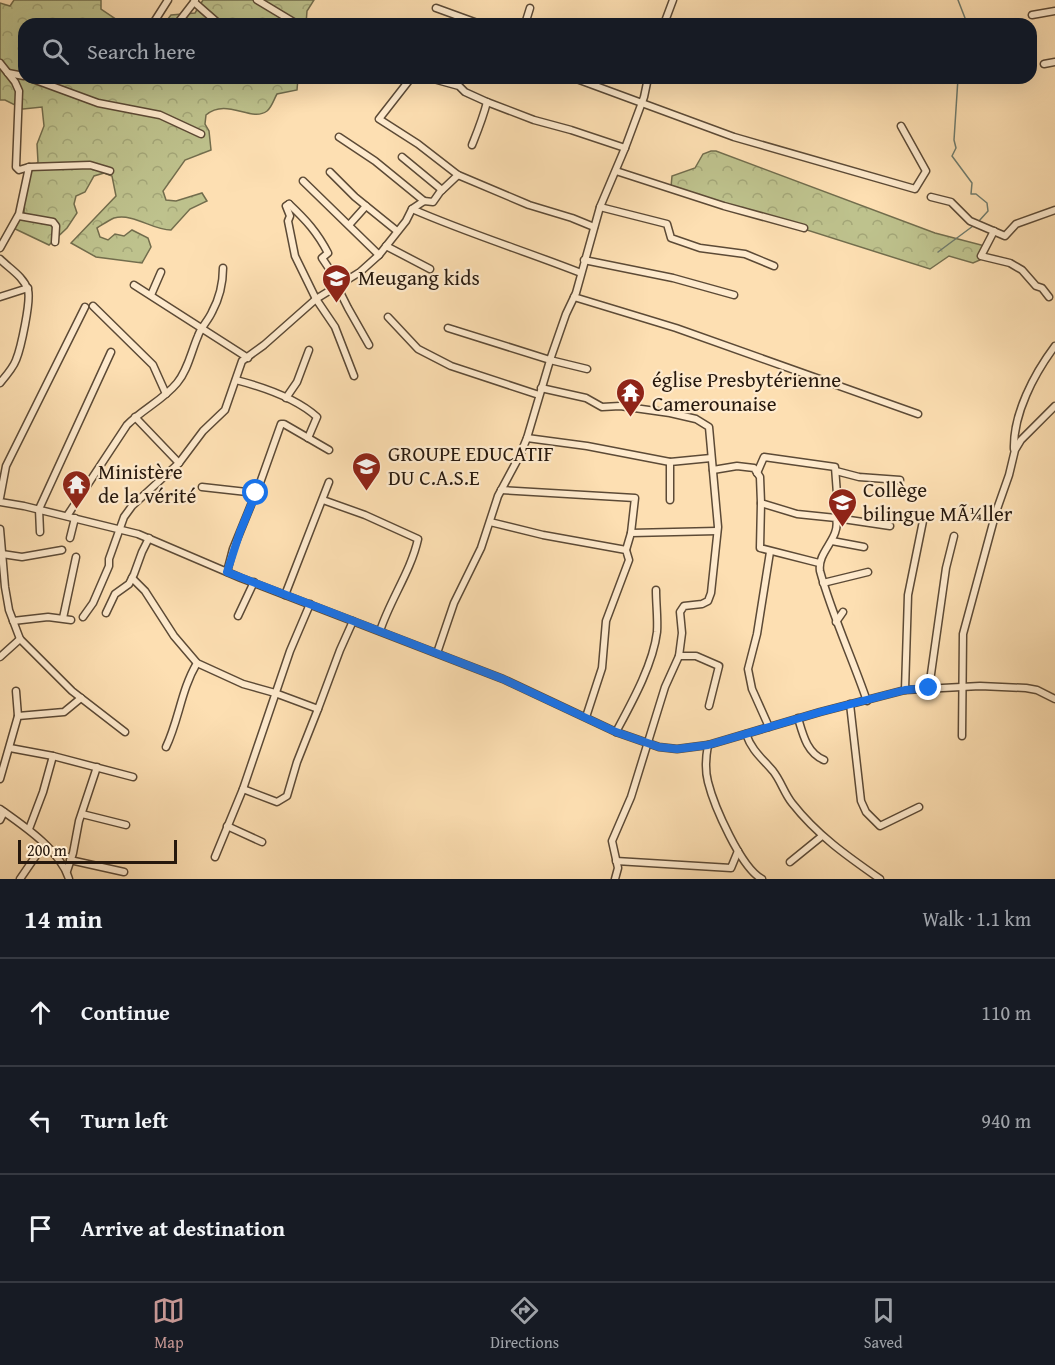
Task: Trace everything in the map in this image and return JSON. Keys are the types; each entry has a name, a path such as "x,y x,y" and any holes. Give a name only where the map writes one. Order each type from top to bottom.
{"street":[{"path":"157,18 168,0"},
{"path":"257,0 287,18"},
{"path":"666,18 673,0"},
{"path":"181,18 194,1 212,18"},
{"path":"436,8 465,18"},
{"path":"527,18 530,8"},
{"path":"1032,15 1055,11"},
{"path":"1044,64 1055,62"},
{"path":"0,63 19,91 16,167 19,170 29,167 90,165 110,171"},
{"path":"8,73 18,75"},
{"path":"46,84 98,103 160,115 201,134"},
{"path":"406,84 380,119 418,144 458,175 529,205 594,227"},
{"path":"452,84 487,102 534,120 625,148"},
{"path":"589,84 780,152 915,189 926,171 901,126"},
{"path":"436,654 454,603 481,548 501,490 527,438 550,360 574,297 600,207 625,148 646,84"},
{"path":"472,145 483,121 487,102"},
{"path":"339,137 375,161 424,201 434,202 442,190 458,175"},
{"path":"402,157 442,190"},
{"path":"0,248 18,216 29,167"},
{"path":"616,171 724,206 804,228"},
{"path":"330,172 397,231"},
{"path":"303,181 379,255"},
{"path":"931,197 951,202 970,220 1005,236 1016,224 1055,210"},
{"path":"83,616 93,603 110,566 109,560 124,517 132,506 179,464 203,431 225,410 242,361 316,299 360,272 379,255 412,209 424,201"},
{"path":"354,376 335,327 316,299 295,256 288,221 290,216 286,206 289,204 316,231 328,253 322,258 340,285 340,292 369,345"},
{"path":"349,225 366,206"},
{"path":"600,207 665,223 671,238 684,244 745,254 774,266"},
{"path":"412,209 451,226 581,273"},
{"path":"18,216 53,222 56,226 55,242"},
{"path":"994,231 981,256 1010,262 1022,270 1036,286 1042,288 1048,297"},
{"path":"386,246 430,269"},
{"path":"0,259 13,269 28,288 30,299 16,360 0,383"},
{"path":"584,260 673,278 734,295"},
{"path":"68,516 113,444 135,417 151,407 178,382 201,328 215,305 224,280 223,268"},
{"path":"151,295 161,272"},
{"path":"134,285 248,358"},
{"path":"0,297 28,288"},
{"path":"574,297 676,328 918,414"},
{"path":"166,394 153,365 89,306 6,466 0,500 149,538 227,572 503,679 648,745 677,749 708,745 798,718 905,690 964,687 1026,688 1037,690 1054,698 1055,689"},
{"path":"388,317 418,349 451,366 540,391 586,398 602,407 621,406 670,413 705,424 710,431 717,531 711,593 708,601 684,606 680,612 682,633 680,656 665,687 631,798 612,841 618,868 615,879"},
{"path":"448,328 550,360 587,369"},
{"path":"962,736 963,634 1014,450 1018,413 1044,361 1055,346"},
{"path":"286,398 297,382 309,350"},
{"path":"40,532 39,509 111,352"},
{"path":"236,380 286,398 310,411 317,417 308,438"},
{"path":"1014,450 1055,406"},
{"path":"135,417 179,464"},
{"path":"227,572 280,424 284,424 329,450"},
{"path":"527,438 587,446 670,462 680,463 711,458"},
{"path":"757,473 764,457 835,467 837,532 819,563 836,622 853,660 867,701"},
{"path":"670,462 670,500"},
{"path":"713,470 747,466 754,468 760,477 760,548 819,563"},
{"path":"836,471 859,477 900,480"},
{"path":"285,595 329,482"},
{"path":"202,487 256,493"},
{"path":"501,490 635,498 627,550 629,560 606,621 602,668 586,717"},
{"path":"323,500 365,515 418,539 380,632"},
{"path":"761,503 797,514 890,526"},
{"path":"70,538 75,518"},
{"path":"905,690 908,595 923,521"},
{"path":"490,522 543,535 627,550"},
{"path":"0,529 5,587 20,639 81,698 125,732"},
{"path":"631,533 717,531"},
{"path":"929,688 946,568 954,536"},
{"path":"106,613 115,594 123,589 132,578 149,538"},
{"path":"832,541 864,547"},
{"path":"2,554 22,557 62,550"},
{"path":"769,727 752,689 748,669 757,634 770,552"},
{"path":"63,618 76,557"},
{"path":"823,583 868,572"},
{"path":"132,578 145,591 174,636 196,663 243,684 318,709"},
{"path":"238,616 254,582"},
{"path":"616,732 630,706 654,645 657,632 656,590"},
{"path":"215,857 243,789 290,651 310,604"},
{"path":"836,622 843,612"},
{"path":"13,621 48,617 71,620"},
{"path":"243,789 278,802 287,796 297,762 353,621"},
{"path":"0,656 20,639"},
{"path":"680,656 696,656 719,666 709,706"},
{"path":"166,747 175,727 187,679 196,663"},
{"path":"0,778 18,716 16,691"},
{"path":"18,716 64,712 81,698"},
{"path":"850,704 855,740 857,784 866,812 880,826 919,807"},
{"path":"798,718 805,741 811,751 824,760"},
{"path":"746,734 758,756 774,772 789,799 822,836 878,879"},
{"path":"708,745 707,781 717,807 738,851 754,876 762,879"},
{"path":"10,748 53,756 133,777"},
{"path":"29,829 53,756"},
{"path":"67,871 97,767"},
{"path":"0,820 2,810 29,829 67,871 69,879"},
{"path":"82,814 126,825"},
{"path":"227,826 262,842"},
{"path":"790,862 822,836"},
{"path":"20,879 44,844"},
{"path":"616,861 730,868 738,851"},
{"path":"70,860 124,872"}],"green space":[{"path":"14,0 101,0 101,9 114,18 18,18 18,84 298,84 297,90 277,94 269,109 261,114 222,108 206,115 205,124 209,131 211,150 185,160 163,191 166,200 176,201 202,193 207,201 190,209 171,230 121,217 114,218 97,228 100,237 108,240 115,234 124,236 132,230 148,238 151,247 142,263 96,257 71,243 116,196 112,176 104,173 94,176 85,192 76,196 74,204 77,213 67,228 49,245 9,226 24,213 25,177 38,162 37,144 44,126 42,107 23,109 5,100 0,100 0,3 10,6"},
{"path":"203,0 314,0 307,11 306,18 169,18 171,15 195,13"},
{"path":"711,151 935,233 985,246 980,260 973,263 949,256 930,269 671,187 672,176 695,168 703,154"}],"waterway":[{"path":"958,0 965,18"},
{"path":"958,84 954,140 956,148 952,156 972,183 971,194 976,194 987,203 988,211 979,221"},
{"path":"938,252 973,226"}],"place":[{"name":"Meugang kids","path":"337,304"},
{"name":"église Presbytérienne Camerounaise","path":"631,418"},
{"name":"GROUPE EDUCATIF DU C.A.S.E","path":"367,492"},
{"name":"Ministère de la vérité","path":"77,510"},
{"name":"Collège bilingue MÃ¼ller","path":"842,528"}],"route":[{"path":"256,493 233,549 227,572 503,679 648,745 667,749 708,745 905,690 929,688"}]}
